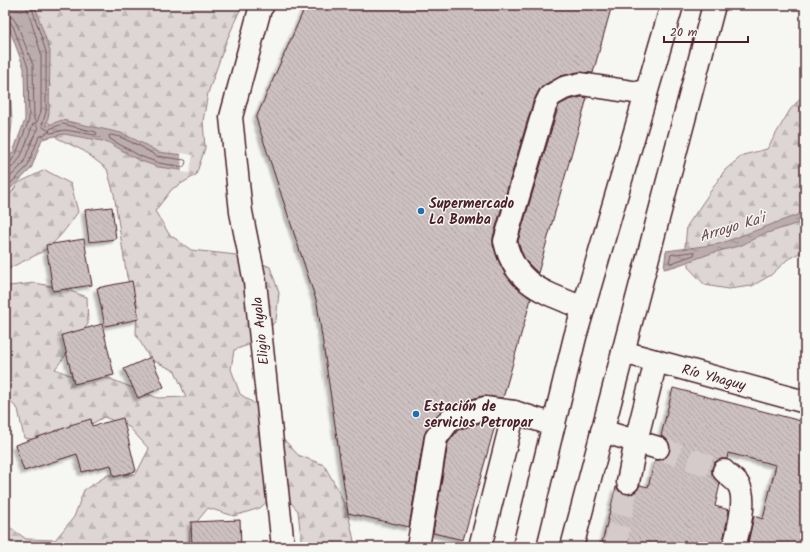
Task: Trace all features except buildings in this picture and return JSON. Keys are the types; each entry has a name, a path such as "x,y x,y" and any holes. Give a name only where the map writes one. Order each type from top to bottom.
{"main road":[{"name":"Eligio Ayala","path":"263,5 260,9 231,117 241,212 255,282 283,547"},
{"path":"524,547 583,308 672,5"},
{"path":"572,547 714,5"},
{"path":"583,308 539,289 523,278 513,265 507,252 505,241 545,106 550,96 564,88 581,84 646,94"},
{"name":"Río Yhaguy","path":"623,352 805,402"},
{"path":"628,482 636,441 656,361"},
{"path":"418,547 432,471 436,438 450,418 485,408 514,412 554,425"},
{"path":"480,547 514,412"},
{"path":"602,431 658,448"},
{"path":"724,471 738,485 741,497 742,512 734,547"}],"green space":[{"path":"27,5 242,5 226,42 208,93 203,121 205,148 196,175 172,189 155,211 169,234 191,250 246,256 270,267 279,293 276,320 260,341 234,350 231,369 240,394 267,412 280,435 298,455 324,465 337,488 348,513 354,547 302,547 298,511 280,490 260,508 234,516 208,508 190,530 189,547 5,547 5,524 26,539 55,540 74,517 84,490 108,475 136,474 149,449 129,427 104,417 77,432 51,442 24,438 18,409 5,397 5,292 9,286 35,283 62,288 87,297 88,324 55,369 80,379 108,378 158,398 186,397 175,371 150,359 136,334 137,305 127,277 114,194 107,169 84,151 57,138 42,112"},
{"path":"5,46 8,54 12,122 9,149 5,153"},
{"path":"805,93 805,250 788,259 771,275 752,286 728,289 705,285 690,269 685,247 687,226 725,170 743,155 767,149 790,110"},
{"path":"45,170 71,184 78,212 61,235 50,246 5,271 5,202 18,183"}],"water":[{"path":"5,5 34,5 50,51 49,113 46,126 62,120 121,133 158,152 191,156 188,171 158,167 138,160 108,142 64,134 42,139 31,169 5,194 5,163 13,152 25,120 24,68 9,28 5,22"},
{"path":"805,212 805,221 761,235 742,245 664,269 666,251 719,244"}],"pier":[{"path":"181,153 193,155 189,173 182,172"}],"tunnel":[{"path":"658,448 724,471"},
{"path":"615,547 628,482"}],"place":[{"name":"Supermercado La Bomba","path":"421,211"},
{"name":"Estación de servicios Petropar","path":"416,414"}],"water label":[{"name":"Arroyo Ka'i","path":"732,227"}]}
